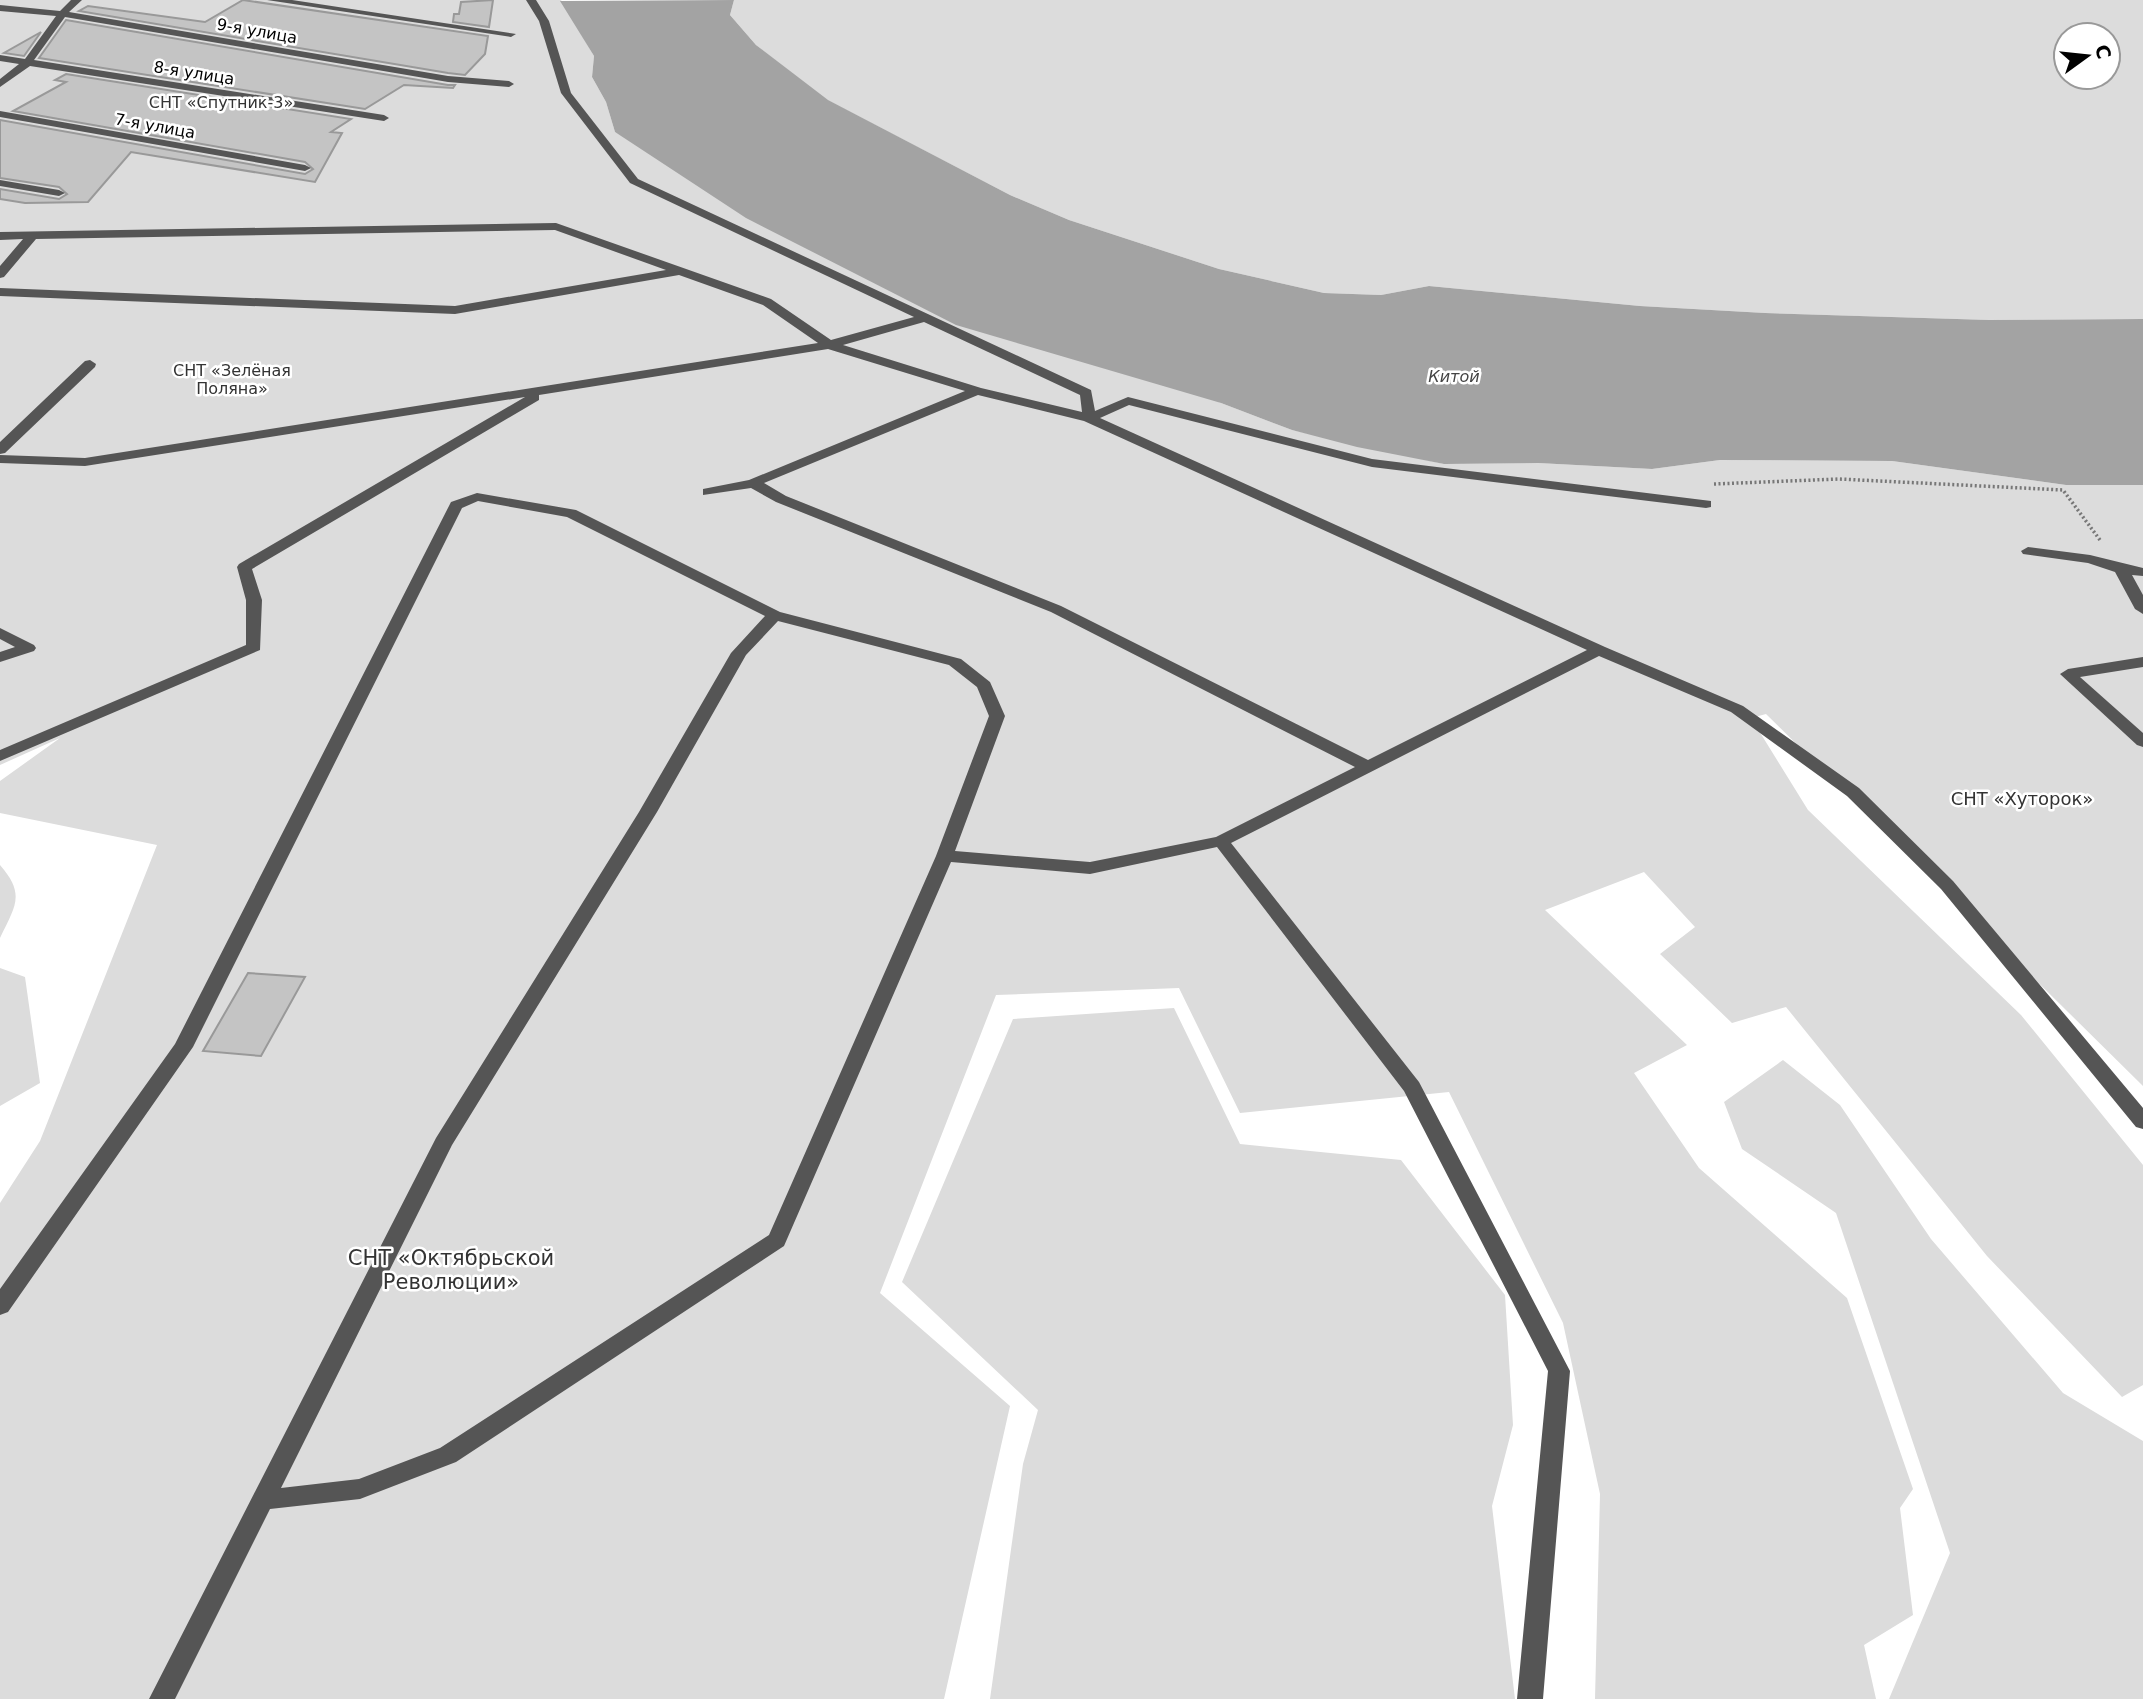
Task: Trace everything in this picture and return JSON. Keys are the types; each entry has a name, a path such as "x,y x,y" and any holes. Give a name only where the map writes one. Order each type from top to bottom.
{"street":[{"path":"0,84 28,62 62,14 77,0"},
{"path":"272,0 510,34"},
{"path":"531,0 544,21 566,93 635,181 1086,393 1089,418"},
{"name":"9-я улица","path":"0,8 62,14 449,79 509,84"},
{"name":"8-я улица","path":"0,58 384,118"},
{"name":"7-я улица","path":"0,114 305,168"},
{"path":"0,183 59,193"},
{"path":"0,236 556,226 767,302 830,345 977,391 1089,418 1599,650 1738,709 1853,792 1947,885 2143,1122"},
{"path":"0,274 33,234"},
{"path":"0,292 455,310 679,271"},
{"path":"0,459 85,462 830,345 924,318"},
{"path":"0,450 90,365"},
{"path":"708,492 753,483 977,391"},
{"path":"0,756 254,646 254,600 244,567 543,392"},
{"path":"1089,418 1128,401 1372,463 1706,504"},
{"path":"753,483 781,499 1056,609 1369,767"},
{"path":"0,1306 183,1046 456,505 477,497 571,513 775,615 956,662 984,685 997,716 945,856 777,1240 448,1455 360,1489 263,1500"},
{"path":"2028,551 2090,559 2121,569 2143,572"},
{"path":"2121,569 2143,609"},
{"path":"162,1699 443,1143 648,812 739,653 775,615"},
{"path":"0,633 28,648 0,657"},
{"path":"945,856 1090,868 1221,841 1599,650"},
{"path":"2143,662 2068,674 2143,742"},
{"path":"1221,841 1412,1087 1559,1371 1530,1699"}],"path":[{"path":"1706,504 1686,485 1839,479 2063,490 2121,569"}],"green space":[{"name":"СНТ «Октябрьской Революции»","path":"0,0 561,0 594,56 592,77 606,102 615,132 1221,403 1292,430 1444,464 1538,463 1652,469 1720,460 1892,461 2066,485 2143,485 2143,1086 1766,714 1751,718 1808,810 2021,1015 2143,1165 2143,1385 2122,1397 1987,1256 1786,1007 1732,1023 1660,954 1695,927 1644,872 1545,910 1687,1045 1634,1073 1699,1168 1847,1298 1913,1489 1900,1508 1913,1615 1864,1645 1876,1699 1595,1699 1600,1494 1563,1323 1449,1092 1240,1113 1179,988 996,995 880,1293 1010,1406 944,1699 0,1699 0,1203 40,1141 157,845 0,813 0,781 60,738 0,765"},
{"path":"734,0 2143,0 2143,319 1989,320 1765,313 1640,306 1429,286 1381,295 1324,293 1219,269 1069,220 1010,195 827,100 756,45 730,15"},
{"path":"0,865 13,885 15,901 0,938"},
{"path":"0,968 25,977 40,1083 0,1106"},
{"path":"1174,1008 1240,1144 1401,1160 1505,1295 1513,1425 1492,1506 1515,1699 990,1699 1023,1464 1038,1410 902,1282 1013,1019"},
{"path":"1783,1060 1840,1105 1931,1239 2063,1393 2143,1441 2143,1699 1889,1699 1950,1553 1836,1213 1742,1149 1724,1102"}],"water":[{"name":"Китой","path":"734,0 730,15 756,45 828,100 1010,195 1069,220 1219,269 1324,293 1381,295 1429,286 1640,306 1765,313 1989,320 2143,319 2143,485 2066,485 1892,461 1720,460 1652,469 1538,463 1444,464 1357,447 1292,430 1221,403 956,325 746,218 615,132 606,102 592,77 594,56 560,1"}],"building":[{"path":"243,0 488,36 485,54 465,75 79,11 88,6 205,22"},
{"path":"493,0 489,27 453,22 454,14 459,14 461,2"},
{"path":"66,20 455,85 453,88 404,85 365,109 39,58"},
{"path":"41,32 24,56 4,53"},
{"path":"66,74 351,119 331,132 342,133 315,182 131,152 88,202 25,203 0,199 0,189 59,199 67,194 59,187 0,178 0,120 305,174 313,169 305,162 13,111 66,82 55,80"},
{"path":"248,973 305,977 261,1056 203,1051"}],"park label":[{"name":"СНТ «Спутник-3»","path":"221,102"},
{"name":"СНТ «Зелёная Поляна»","path":"232,379"},
{"name":"СНТ «Хуторок»","path":"2022,798"}]}
